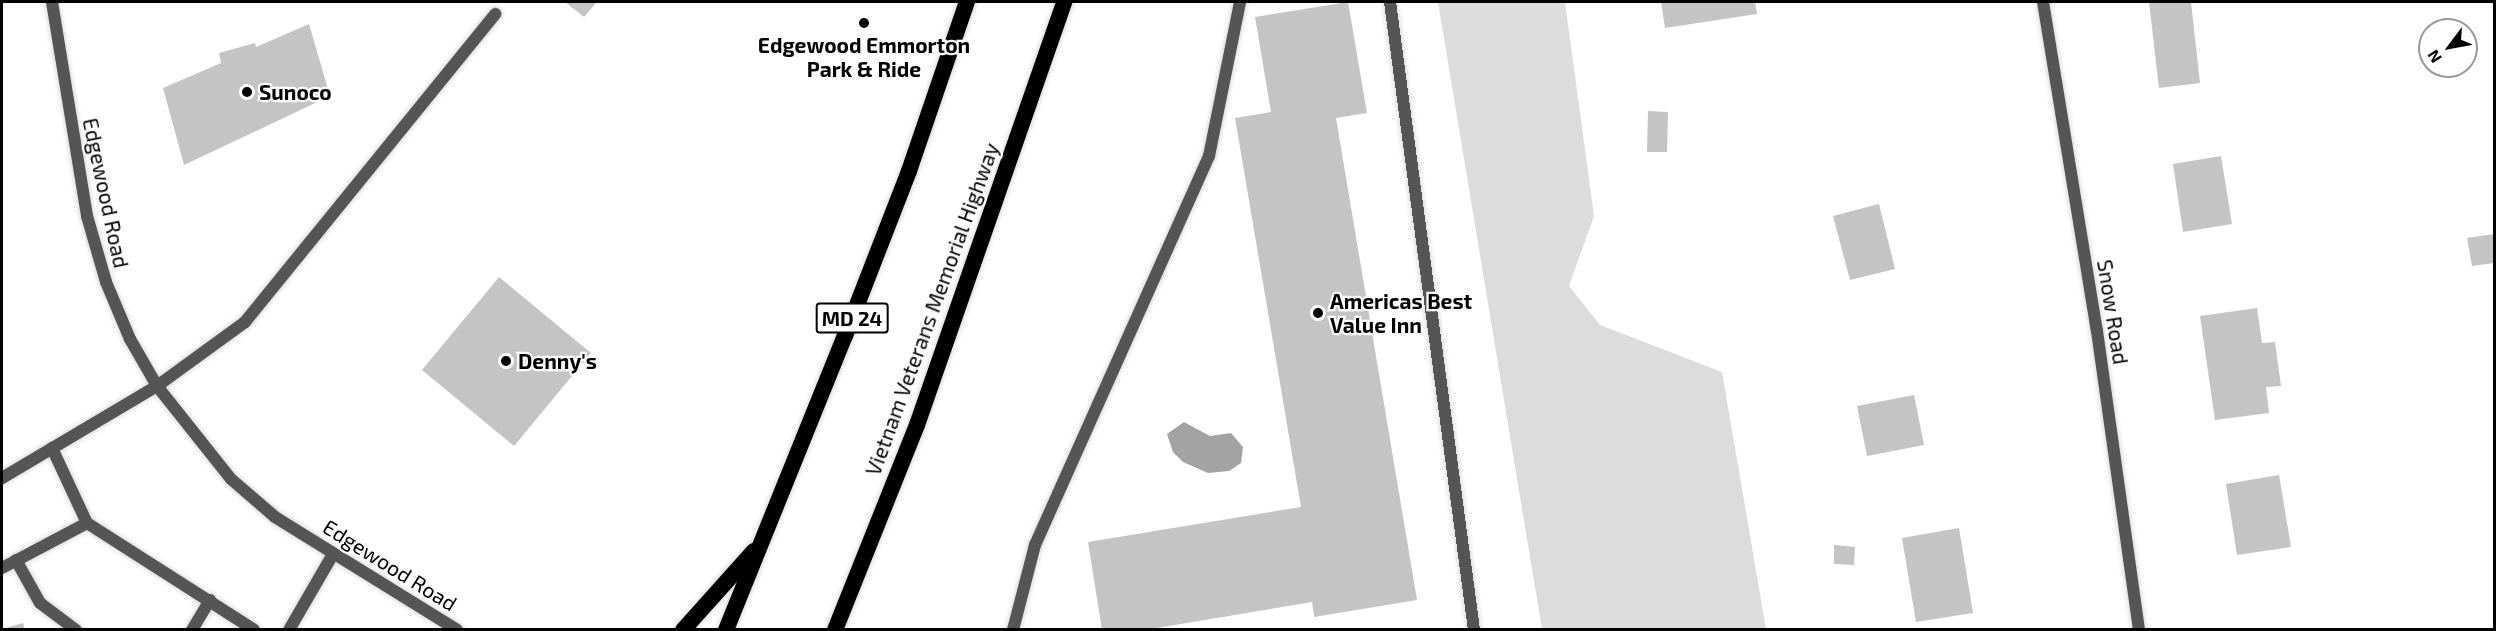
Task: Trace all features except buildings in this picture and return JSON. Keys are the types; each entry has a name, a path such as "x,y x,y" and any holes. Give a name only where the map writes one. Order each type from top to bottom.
{"highway":[{"name":"MD 24","path":"726,630 767,537 909,171 967,2"},
{"name":"Vietnam Veterans Memorial Highway","path":"835,630 917,425 1064,2"},
{"path":"683,630 767,537"}],"street":[{"name":"Edgewood Road","path":"52,2 87,216 106,282 130,339 157,386 231,479 275,517 457,630"},
{"path":"1013,630 1035,545 1209,156 1240,2"},
{"path":"1390,2 1474,630"},
{"name":"Snow Road","path":"2043,2 2097,331 2139,630"},
{"path":"2,477 157,386 245,322 495,14"},
{"path":"52,448 87,523 254,630"},
{"path":"2,568 87,523"},
{"path":"289,630 333,554"},
{"path":"16,560 40,603 76,630"},
{"path":"192,630 210,600"}],"shaded area":[{"path":"1438,2 1565,2 1594,216 1569,286 1600,325 1722,372 1766,629 1542,629"},
{"path":"1184,422 1210,436 1231,433 1243,447 1241,463 1229,471 1208,473 1183,462 1173,452 1167,434"}],"place":[{"name":"Edgewood Emmorton Park & Ride","path":"864,23"},
{"name":"Sunoco","path":"247,92"},
{"name":"Americas Best Value Inn","path":"1318,313"},
{"name":"Denny's","path":"506,361"}]}
